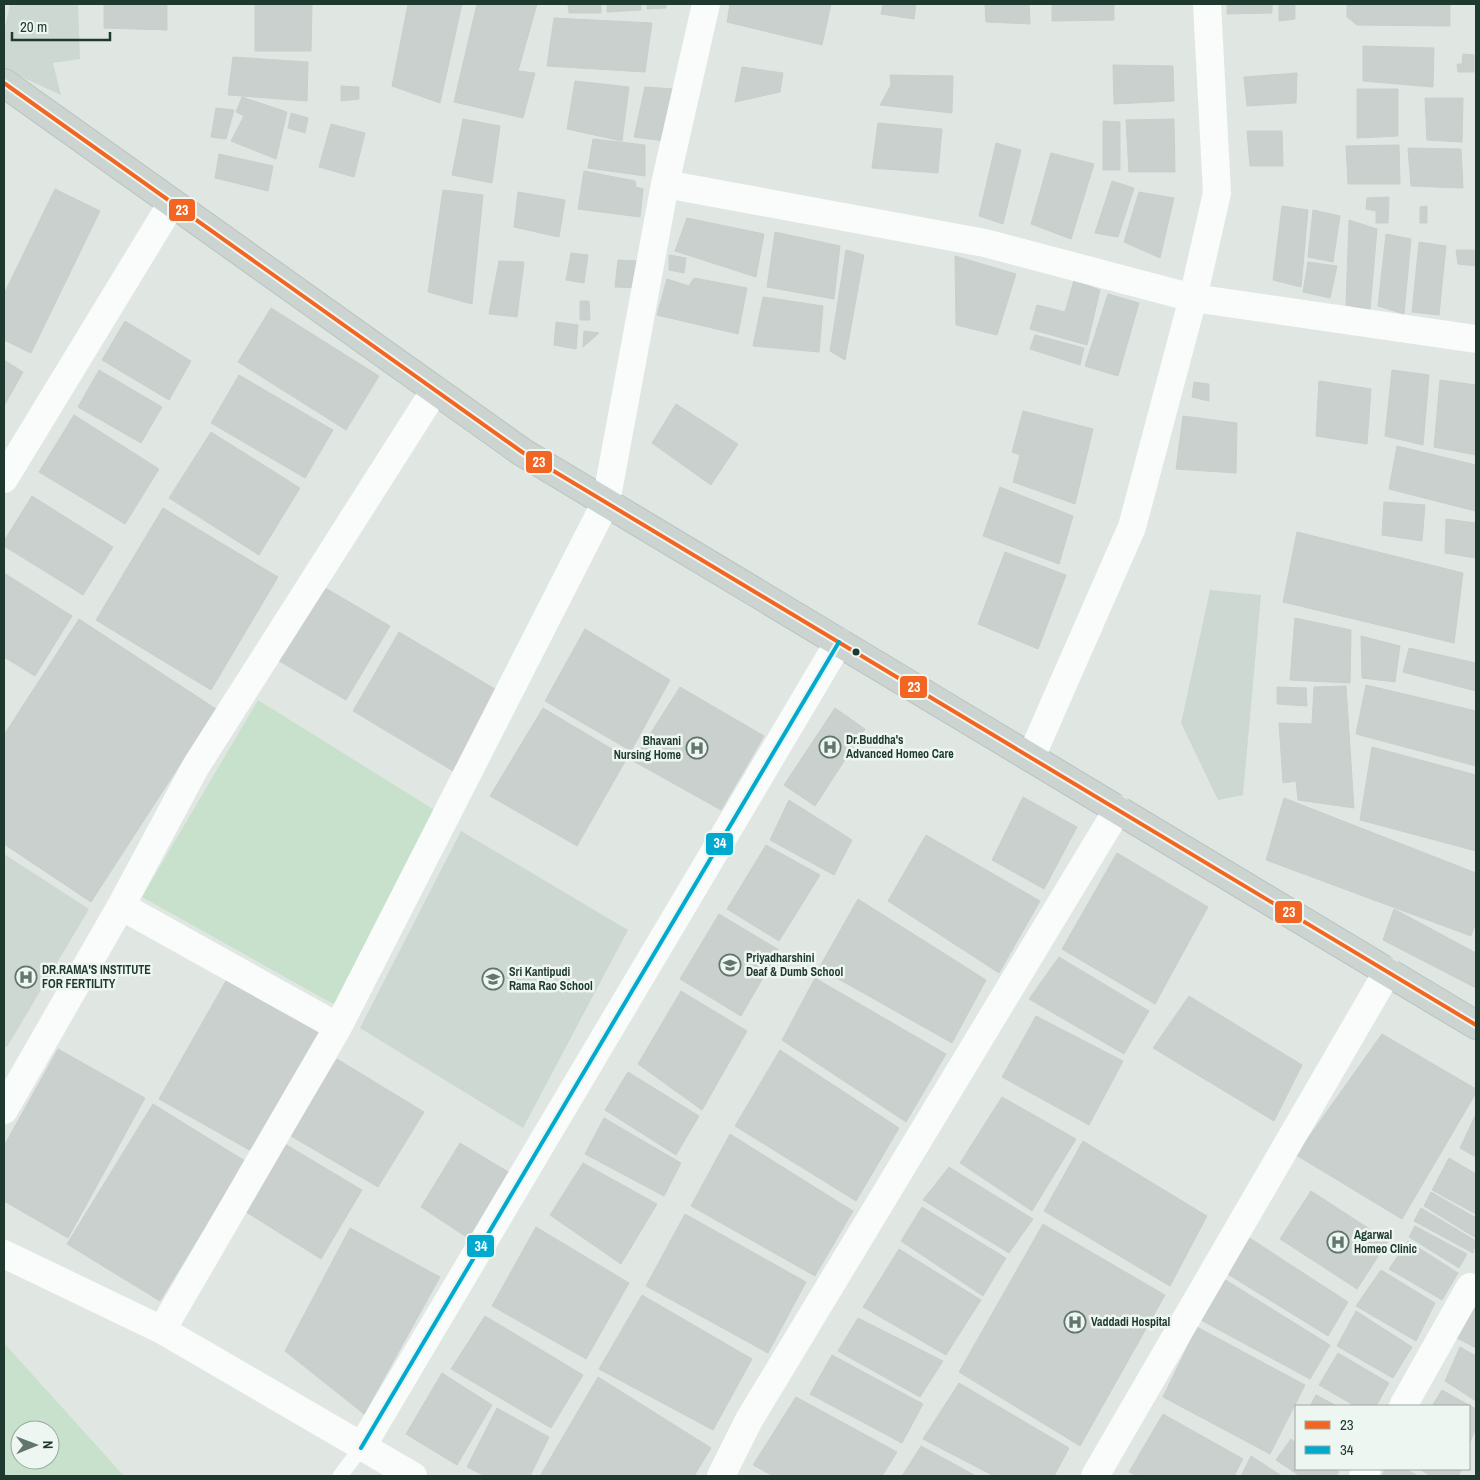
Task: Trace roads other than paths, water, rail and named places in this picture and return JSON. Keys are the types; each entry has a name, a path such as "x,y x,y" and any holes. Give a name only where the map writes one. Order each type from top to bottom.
{"main road":[{"path":"4,83 522,452 1476,1025"}],"street":[{"path":"162,1330 338,1027 606,502 666,184 706,4"},
{"path":"1031,758 1132,527 1194,298 1217,193 1207,4"},
{"path":"666,184 985,243 1194,298 1476,339"},
{"path":"4,480 172,203"},
{"path":"4,1110 121,906 196,766 435,390"},
{"path":"361,1448 839,642"},
{"path":"721,1476 749,1420 1118,809"},
{"path":"121,906 338,1027"},
{"path":"1095,1476 1388,971"},
{"path":"4,1254 162,1330 361,1448 412,1476"},
{"path":"1404,1405 1470,1287 1476,1289"}],"lane":[{"path":"340,1476 361,1448"}],"place":[{"name":"Dr.Buddha's Advanced Homeo Care","path":"830,747"},
{"name":"Bhavani Nursing Home","path":"697,748"},
{"name":"Priyadharshini Deaf & Dumb School","path":"730,965"},
{"name":"DR.RAMA'S INSTITUTE FOR FERTILITY","path":"26,977"},
{"name":"Sri Kantipudi Rama Rao School","path":"493,979"},
{"name":"Agarwal Homeo Clinic","path":"1338,1242"},
{"name":"Vaddadi Hospital","path":"1075,1322"}]}
